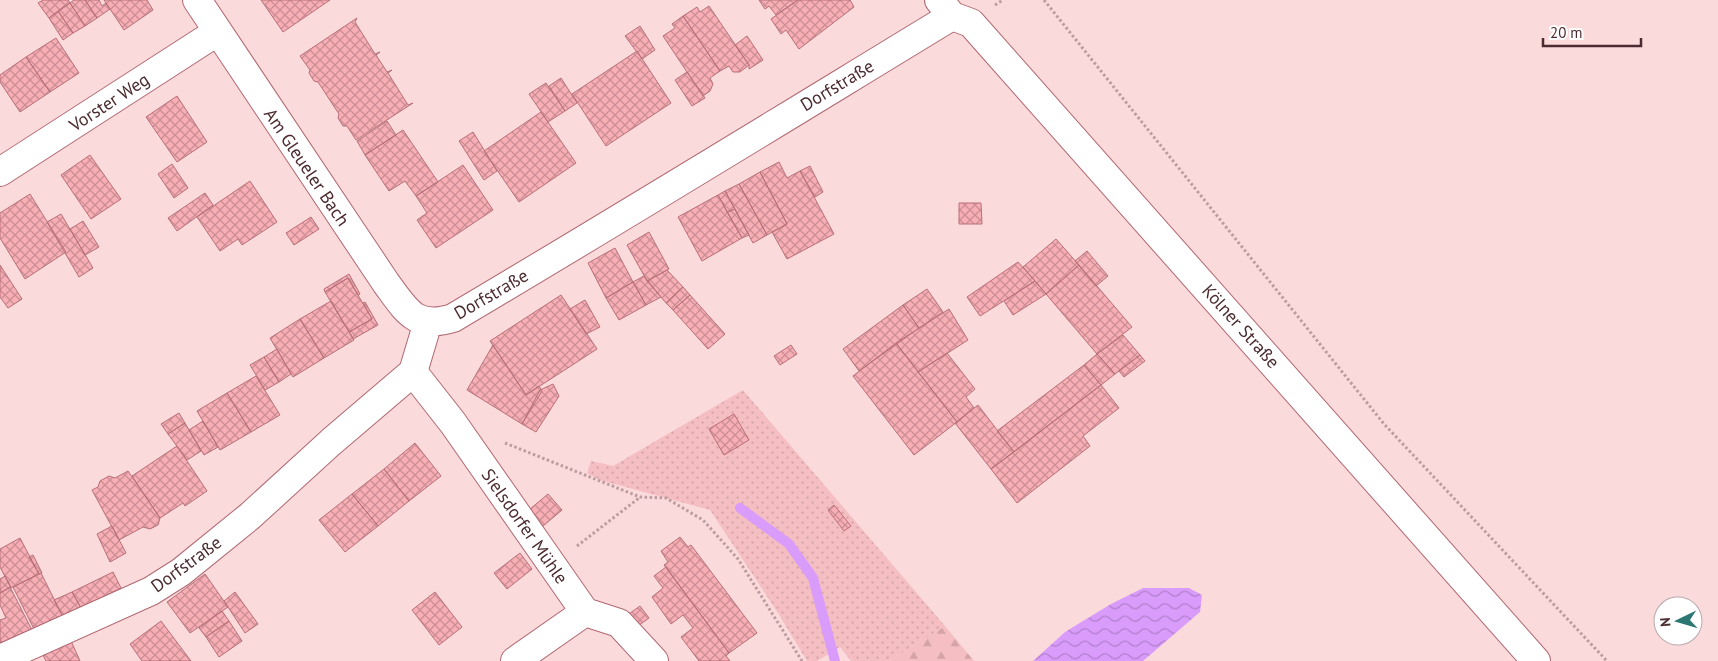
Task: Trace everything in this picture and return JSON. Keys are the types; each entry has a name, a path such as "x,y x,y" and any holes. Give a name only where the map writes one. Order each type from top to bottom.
{"street":[{"name":"Am Gleueler Bach","path":"197,0 386,283 410,314 428,322"},
{"name":"Dorfstraße","path":"428,322 439,322 453,318 655,198 800,107 946,8"},
{"name":"Kölner Straße","path":"946,8 971,23 1536,661"},
{"name":"Vorster Weg","path":"0,172 217,32"},
{"path":"413,372 428,322"},
{"name":"Dorfstraße","path":"0,659 151,591 181,572 250,516 331,442 413,372"},
{"name":"Sielsdorfer Mühle","path":"413,372 453,423 585,612"},
{"path":"514,661 585,612 619,623 654,661"}],"path":[{"path":"1044,0 1384,424 1606,661"},
{"path":"497,440 640,497 666,498 703,520 738,559 802,661"},
{"path":"551,564 640,497"}],"green space":[{"path":"743,390 945,626 889,661 851,661 840,647 817,661 807,661 778,613 710,510 600,480 587,473 591,461 613,466"},
{"path":"945,626 974,661 889,661"}],"water":[{"path":"1143,588 1189,588 1202,595 1200,612 1143,661 1033,661 1065,632 1111,604"}],"building":[{"path":"43,0 68,0 70,3 49,18 38,3"},
{"path":"74,0 85,0 97,18 85,26 70,3"},
{"path":"85,0 99,0 102,6 106,3 110,9 97,18"},
{"path":"104,0 147,0 153,10 124,30"},
{"path":"261,0 330,0 283,32"},
{"path":"759,0 798,0 776,15 769,6 765,9"},
{"path":"798,0 850,0 854,7 799,49 786,30 781,34 771,19"},
{"path":"70,3 85,26 73,33 58,11"},
{"path":"709,6 749,65 740,72 733,72 729,66 720,71 683,16 697,7 700,12"},
{"path":"58,11 73,33 63,40 49,18"},
{"path":"683,16 720,71 710,78 713,84 710,91 703,96 663,36 675,28 672,24"},
{"path":"357,18 355,22 375,54 380,52 376,55 387,72 392,70 388,73 408,105 413,103 356,140 347,126 343,126 338,118 339,114 318,82 314,81 309,73 310,70 300,56"},
{"path":"640,26 655,50 642,59 625,36"},
{"path":"747,36 763,60 749,69 749,65 735,45"},
{"path":"56,38 79,73 50,92 26,57"},
{"path":"637,51 671,103 606,146 572,94"},
{"path":"26,57 50,92 20,112 0,82 0,75"},
{"path":"687,72 705,98 692,106 675,80"},
{"path":"561,78 577,103 565,111 549,86"},
{"path":"546,83 565,111 548,122 529,94"},
{"path":"177,96 207,142 177,162 146,117"},
{"path":"541,112 576,163 519,202 484,151"},
{"path":"387,121 396,135 365,155 357,141"},
{"path":"403,130 438,182 416,196 405,181 389,191 365,155"},
{"path":"473,132 497,171 484,180 459,141"},
{"path":"90,155 121,199 91,219 61,175"},
{"path":"779,162 787,178 800,171 834,234 787,259 772,232 787,224 760,172"},
{"path":"172,164 188,188 174,198 158,174"},
{"path":"463,165 493,210 436,248 417,220 427,213 416,196"},
{"path":"810,166 823,192 815,197 800,171"},
{"path":"760,172 787,224 767,235 739,184"},
{"path":"250,181 277,222 242,245 238,239 220,251 197,217"},
{"path":"739,184 767,235 753,243 725,191"},
{"path":"725,191 735,209 727,212 718,195"},
{"path":"205,193 213,205 177,231 168,218"},
{"path":"30,194 66,252 25,279 0,238 0,213"},
{"path":"718,195 742,238 702,261 678,217"},
{"path":"959,203 981,203 982,224 959,224"},
{"path":"735,209 749,235 742,238 727,212"},
{"path":"61,214 93,268 79,277 47,222"},
{"path":"311,217 319,229 294,245 286,233"},
{"path":"83,221 99,247 85,255 70,229"},
{"path":"649,232 669,269 647,281 627,245"},
{"path":"1056,239 1079,265 1046,294 1023,267"},
{"path":"615,248 633,282 606,298 588,263"},
{"path":"1087,251 1108,276 1096,286 1075,261"},
{"path":"1018,262 1035,281 980,316 967,297"},
{"path":"0,265 22,299 8,308 0,297"},
{"path":"1079,265 1132,327 1097,354 1046,294"},
{"path":"667,270 683,287 666,303 647,281"},
{"path":"349,274 360,294 358,295 348,278 325,292 324,289"},
{"path":"644,276 661,297 646,305 633,282"},
{"path":"348,278 372,319 349,332 325,292"},
{"path":"1035,281 1046,294 1013,315 1004,301"},
{"path":"633,282 646,305 619,320 606,298"},
{"path":"683,287 690,295 673,310 666,303"},
{"path":"927,289 943,312 919,328 903,305"},
{"path":"561,295 597,349 526,395 490,341"},
{"path":"690,295 725,334 708,349 673,310"},
{"path":"585,300 600,327 586,334 570,309"},
{"path":"331,301 354,340 324,358 300,319"},
{"path":"365,302 378,325 353,339 349,332 372,319 363,303"},
{"path":"903,305 919,328 859,371 843,349"},
{"path":"949,309 968,340 918,372 896,343"},
{"path":"300,319 324,358 293,377 270,338"},
{"path":"1123,335 1140,355 1115,374 1097,354"},
{"path":"896,343 957,422 914,455 853,376"},
{"path":"493,345 526,395 539,386 542,391 522,424 467,390"},
{"path":"791,345 797,354 780,365 774,356"},
{"path":"277,349 291,374 279,382 264,357"},
{"path":"947,353 975,389 966,397 974,408 957,422 918,372"},
{"path":"1097,354 1115,374 1101,385 1084,365"},
{"path":"1140,355 1145,361 1124,377 1119,371"},
{"path":"264,357 279,382 265,390 250,365"},
{"path":"1084,365 1101,385 1014,452 997,431"},
{"path":"256,376 280,415 251,432 227,393"},
{"path":"553,384 559,396 536,432 522,424 540,390"},
{"path":"1101,385 1119,408 1083,436 1090,446 1017,503 991,469"},
{"path":"227,393 251,432 220,450 197,411"},
{"path":"978,405 1014,452 991,469 955,423"},
{"path":"179,413 185,423 168,434 161,424"},
{"path":"734,414 749,440 724,455 709,429"},
{"path":"203,421 218,447 204,455 189,430"},
{"path":"185,423 201,451 187,460 168,434"},
{"path":"415,443 441,476 409,501 384,469"},
{"path":"177,446 207,491 185,506 183,503 160,518 132,476"},
{"path":"384,469 409,501 378,526 352,494"},
{"path":"128,471 160,518 158,525 150,529 143,527 119,540 92,490 98,487 100,481 109,476 115,478"},
{"path":"352,494 378,526 345,552 319,520"},
{"path":"548,494 562,510 543,526 529,510"},
{"path":"834,505 851,526 844,531 828,510"},
{"path":"112,526 126,553 110,562 97,534"},
{"path":"680,537 688,547 691,545 757,633 729,653 664,565 668,562 661,551"},
{"path":"20,538 39,574 11,588 0,567 0,549"},
{"path":"520,553 532,569 507,589 494,573"},
{"path":"33,555 42,573 39,574 29,557"},
{"path":"666,567 729,653 726,656 730,661 699,661 681,637 693,628 683,615 671,624 652,597 663,588 654,576"},
{"path":"113,572 121,588 81,608 72,592"},
{"path":"41,573 63,617 35,631 13,587"},
{"path":"205,574 228,607 190,633 167,602"},
{"path":"5,576 11,587 0,593 0,579"},
{"path":"10,587 33,632 0,643 0,620 6,618 0,605 0,593"},
{"path":"72,592 81,608 63,617 54,600"},
{"path":"235,592 258,624 245,633 224,601"},
{"path":"435,592 462,627 439,645 412,610"},
{"path":"640,606 649,618 635,628 626,616"},
{"path":"222,611 229,621 206,637 199,628"},
{"path":"161,621 191,661 142,661 130,644"},
{"path":"229,621 242,641 219,657 206,637"},
{"path":"71,641 80,661 46,661 42,653"}],"waterway":[{"path":"740,508 789,544 813,578 835,661"}]}
